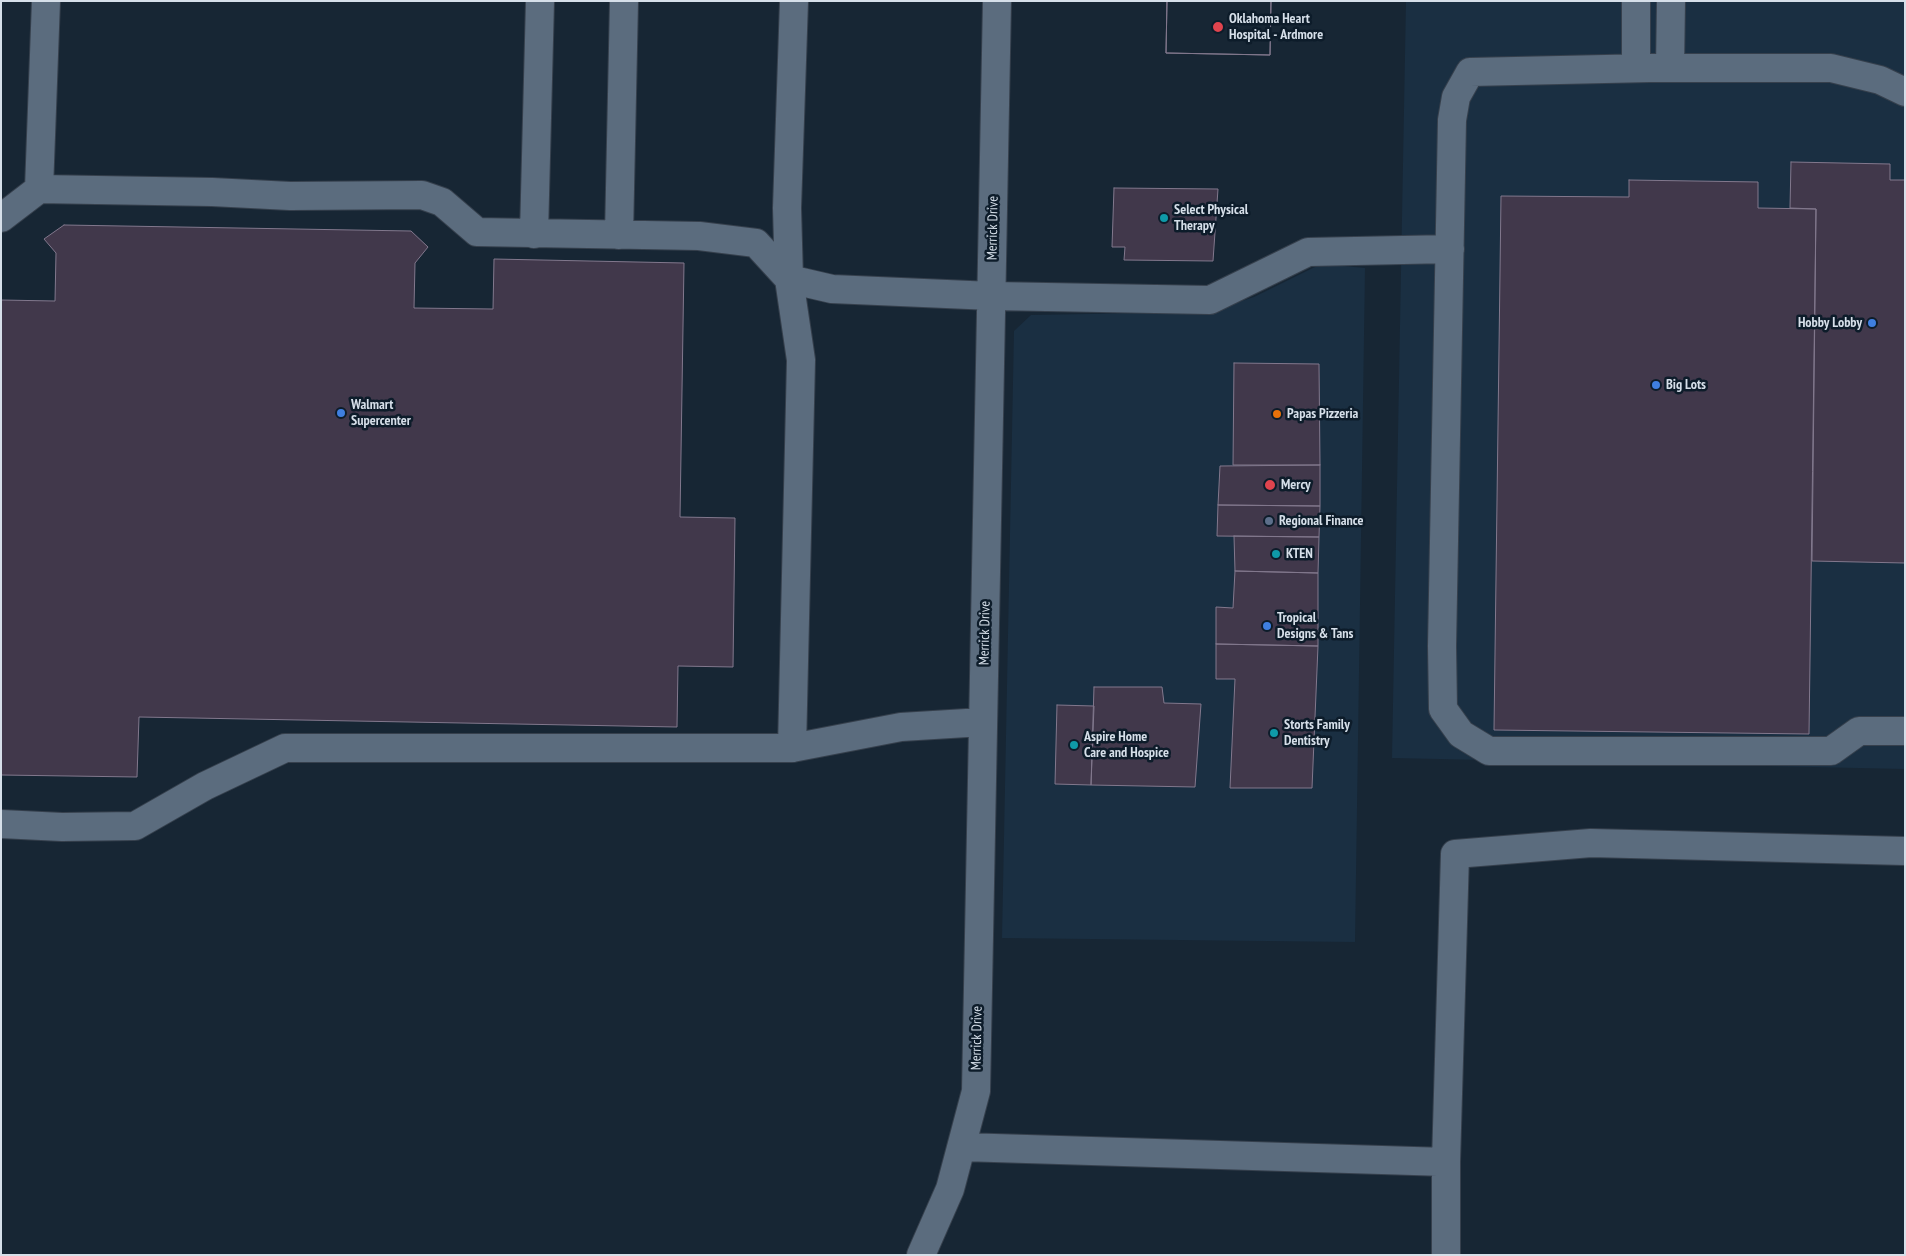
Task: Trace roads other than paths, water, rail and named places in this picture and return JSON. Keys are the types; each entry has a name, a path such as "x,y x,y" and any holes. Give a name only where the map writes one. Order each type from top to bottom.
{"street":[{"path":"39,189 46,1"},
{"path":"534,234 540,1"},
{"path":"619,235 624,1"},
{"path":"792,748 801,360 789,279 787,208 794,1"},
{"name":"Merrick Drive","path":"921,1255 950,1189 976,1091 997,1"},
{"path":"1636,1 1636,68"},
{"path":"1670,68 1671,1"},
{"path":"1905,92 1880,80 1831,68 1636,68 1470,72 1456,97 1452,120 1442,646 1443,709 1461,734 1489,751 1831,751 1859,731 1905,732"},
{"path":"1,218 39,189 212,192 290,196 422,195 442,202 477,232 699,236 756,243 789,279 832,289 992,296 1210,300 1308,252 1450,249"},
{"path":"1,824 62,827 135,826 204,786 285,748 792,748 901,727 983,722"},
{"path":"1446,1255 1446,1162 1455,854 1591,843 1905,851"},
{"path":"962,1147 1446,1162"}],"place":[{"name":"Oklahoma Heart Hospital - Ardmore","path":"1218,27"},
{"name":"Select Physical Therapy","path":"1164,218"},
{"name":"Hobby Lobby","path":"1872,323"},
{"name":"Big Lots","path":"1656,385"},
{"name":"Walmart Supercenter","path":"341,413"},
{"name":"Papas Pizzeria","path":"1277,414"},
{"name":"Mercy","path":"1270,485"},
{"name":"Regional Finance","path":"1269,521"},
{"name":"KTEN","path":"1276,554"},
{"name":"Tropical Designs & Tans","path":"1267,626"},
{"name":"Storts Family Dentistry","path":"1274,733"},
{"name":"Aspire Home Care and Hospice","path":"1074,745"}]}
